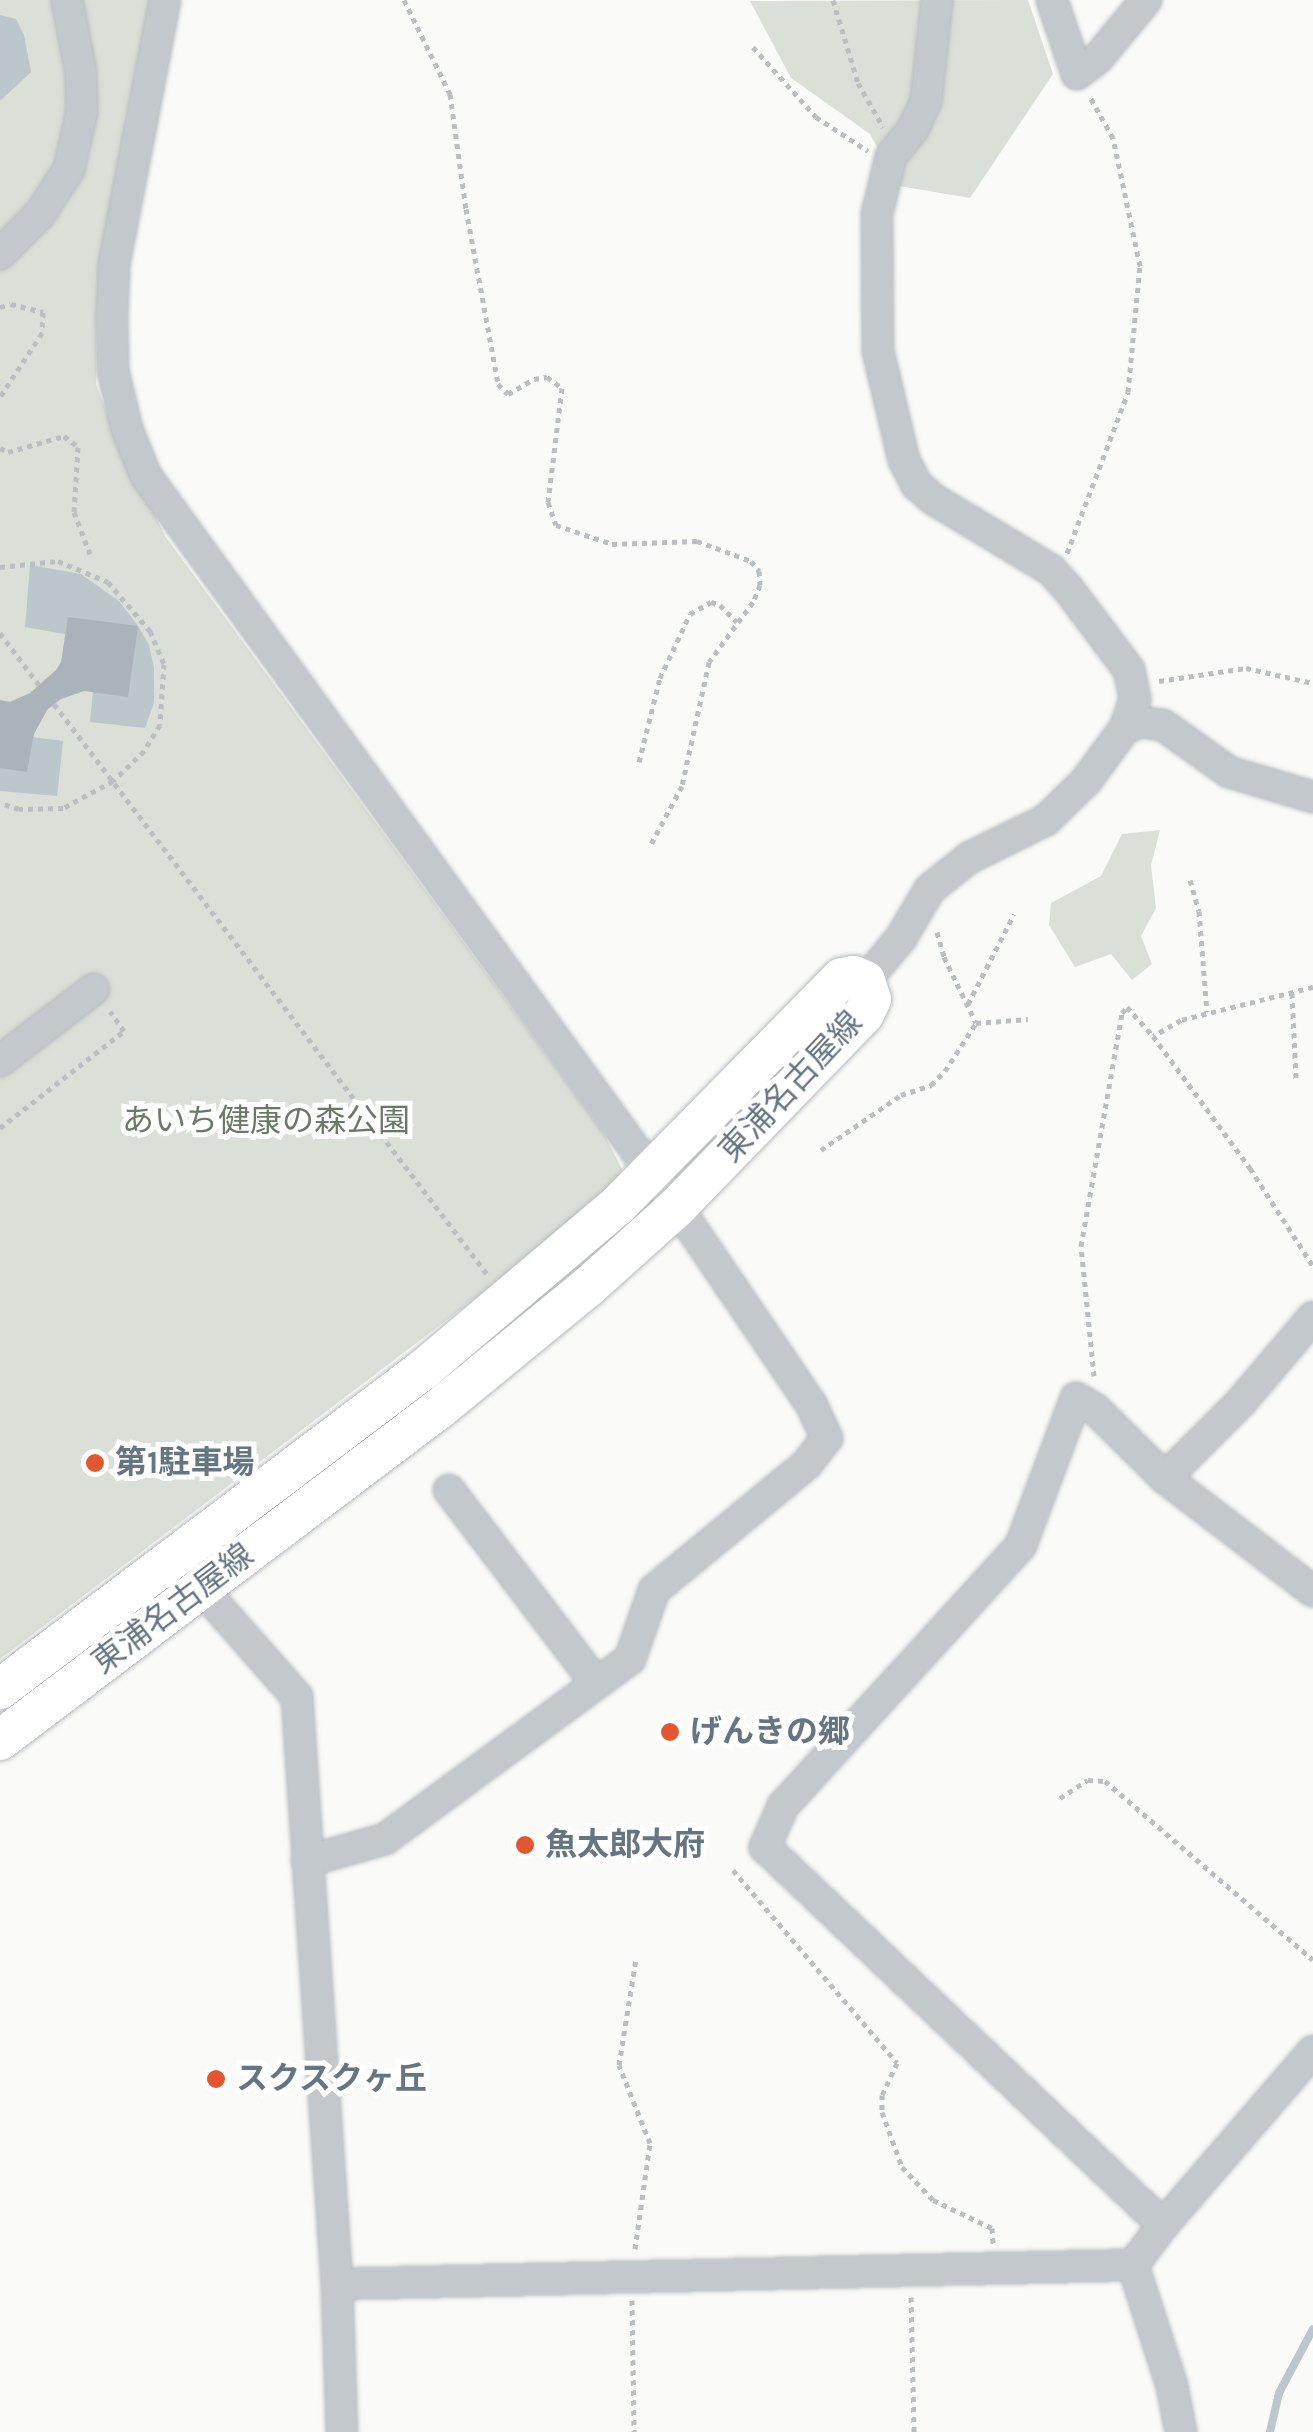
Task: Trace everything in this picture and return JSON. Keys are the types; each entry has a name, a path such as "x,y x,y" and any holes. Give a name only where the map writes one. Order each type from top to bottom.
{"main road":[{"name":"東浦名古屋線","path":"0,1689 424,1369 652,1172 842,978 854,976 864,981 871,999 864,1014 677,1207 509,1353 0,1740"}],"street":[{"path":"0,254 40,214 69,170 82,111 81,73 68,0"},
{"path":"165,0 114,265 113,371 140,460 183,531 677,1207 811,1404 826,1438 806,1464 654,1590 630,1659 385,1840 307,1861"},
{"path":"864,981 901,938 930,889 969,858 1046,820 1086,781 1125,728 1135,687 1118,654 1052,570 934,498 917,485 904,460 878,352 876,214 891,157 913,129 926,101 937,0"},
{"path":"1052,0 1078,74 1098,58 1146,0"},
{"path":"1125,728 1141,722 1163,725 1229,772 1313,797"},
{"path":"0,1061 94,989"},
{"path":"1165,1478 1242,1402 1313,1317"},
{"path":"1163,2225 764,1847 783,1806 1021,1545 1076,1398 1095,1409 1165,1478 1313,1591"},
{"path":"449,1490 596,1683"},
{"path":"201,1588 297,1697 337,2284 342,2432"},
{"path":"1133,2265 1313,2051"},
{"path":"337,2284 1133,2265"},
{"path":"1133,2265 1172,2386 1181,2432"}],"path":[{"path":"404,0 450,94 498,384 508,394 534,379 547,377 562,388 548,502 556,525 600,543 697,541 750,560 759,571 760,585 708,662 682,786 650,846"},
{"path":"833,0 858,83 891,157"},
{"path":"753,47 816,118 891,157"},
{"path":"1059,580 1128,392 1140,266 1113,138 1078,74"},
{"path":"0,307 11,304 43,312 42,333 0,396"},
{"path":"0,448 8,452 64,436 78,447 74,512 90,554"},
{"path":"0,566 44,560 77,566 108,582 150,631 164,664 160,725 144,751 113,781 63,808 19,809 0,804"},
{"path":"638,762 660,678 690,614 711,602 720,605 737,622"},
{"path":"0,633 39,685"},
{"path":"1135,687 1246,668 1313,684"},
{"path":"54,704 494,1284"},
{"path":"1190,880 1198,911 1206,1012"},
{"path":"967,1004 972,1002 1014,914"},
{"path":"939,918 939,943 976,1024"},
{"path":"1153,1036 1206,1012 1313,987"},
{"path":"0,1128 124,1031 94,989"},
{"path":"1292,992 1296,1079"},
{"path":"1095,1409 1081,1246 1122,1014 1127,1007 1153,1036 1250,1168 1313,1266"},
{"path":"976,1024 1028,1019"},
{"path":"821,1150 901,1095 931,1084 945,1071 976,1024"},
{"path":"1060,1798 1088,1780 1106,1780 1313,1960"},
{"path":"734,1870 897,2063 882,2095 891,2146 902,2167 934,2200 992,2228 993,2266"},
{"path":"634,2432 631,2276 650,2143 619,2065 636,1959"},
{"path":"910,2269 914,2432"}],"green space":[{"name":"あいち健康の森公園","path":"0,0 151,0 97,307 96,384 107,414 165,536 603,1132 622,1169 605,1200 0,1659"},
{"path":"1028,0 1053,74 970,198 899,186 870,134 791,78 750,1"},
{"path":"1160,830 1151,865 1156,908 1141,936 1152,964 1132,980 1111,954 1075,967 1049,925 1051,903 1101,876 1122,834"}],"shaded area":[{"path":"0,15 16,19 24,35 31,72 0,101"},
{"path":"30,565 81,574 120,602 138,626 149,645 154,668 154,703 145,728 90,722 98,640 25,627"},
{"path":"0,733 63,741 57,796 0,791"}],"building":[{"path":"68,617 138,626 128,697 84,691 61,699 47,710 34,734 27,772 0,768 0,700 10,702 30,693 56,670 61,662"}],"waterway":[{"path":"1270,2432 1279,2393 1313,2329"}],"place":[{"name":"第1駐車場","path":"95,1463"},
{"name":"げんきの郷","path":"670,1732"},
{"name":"魚太郎大府","path":"525,1845"},
{"name":"スクスクヶ丘","path":"216,2079"}]}
